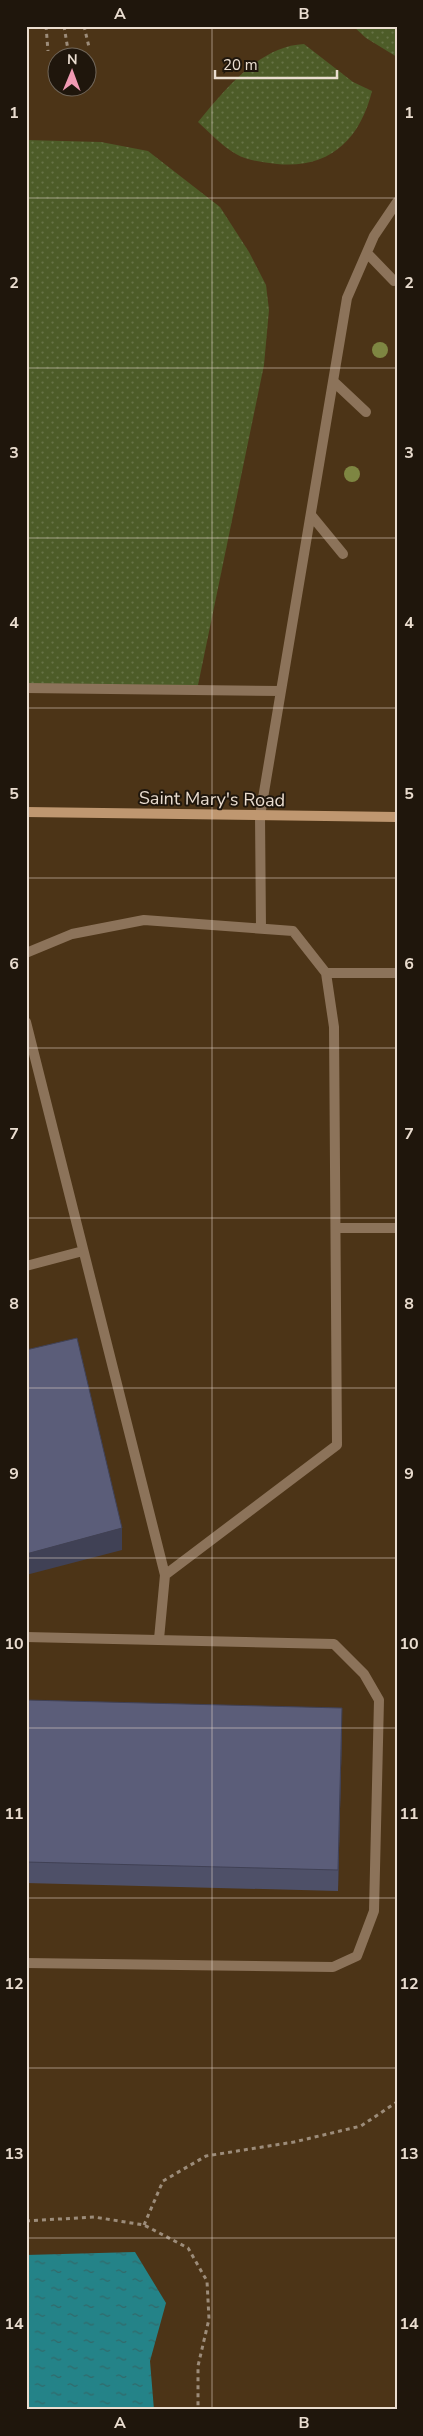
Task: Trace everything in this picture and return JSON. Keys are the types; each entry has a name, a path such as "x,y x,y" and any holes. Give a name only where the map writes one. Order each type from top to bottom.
{"main road":[{"name":"Saint Mary's Road","path":"26,812 397,817"}],"lane":[{"path":"261,928 260,816 347,298 374,236 397,202"},
{"path":"367,253 394,281"},
{"path":"333,381 366,412"},
{"path":"311,515 343,554"},
{"path":"26,688 281,691"},
{"path":"26,953 72,934 144,920 293,931 326,972 334,1027 337,1446 165,1575"},
{"path":"326,972 397,973"},
{"path":"26,1022 165,1575 159,1639"},
{"path":"336,1228 397,1228"},
{"path":"26,1266 84,1251"},
{"path":"26,1637 334,1644 364,1674 379,1700 374,1911 357,1956 333,1967 26,1963"}],"path":[{"path":"46,26 48,51"},
{"path":"64,26 68,48"},
{"path":"84,26 89,47"},
{"path":"144,2225 163,2181 206,2156 294,2142 361,2126 397,2102"},
{"path":"26,2221 94,2217 144,2225 188,2248 207,2281 209,2319 198,2366 198,2410"}],"shaded area":[{"path":"26,26 397,26 397,2410 26,2410"}],"green space":[{"path":"353,26 397,26 397,57 366,38"},
{"path":"304,44 353,82 372,91 367,108 359,124 339,148 327,156 312,162 277,164 256,161 231,151 198,122 232,83 258,61 273,52"},
{"path":"26,140 101,142 148,151 220,207 249,252 266,285 269,310 264,365 197,690 26,688"}],"water":[{"path":"135,2252 166,2303 150,2361 154,2410 26,2410 26,2255"}],"building":[{"path":"77,1338 122,1528 26,1554 26,1350"},
{"path":"26,1700 342,1708 338,1870 26,1862"}]}
